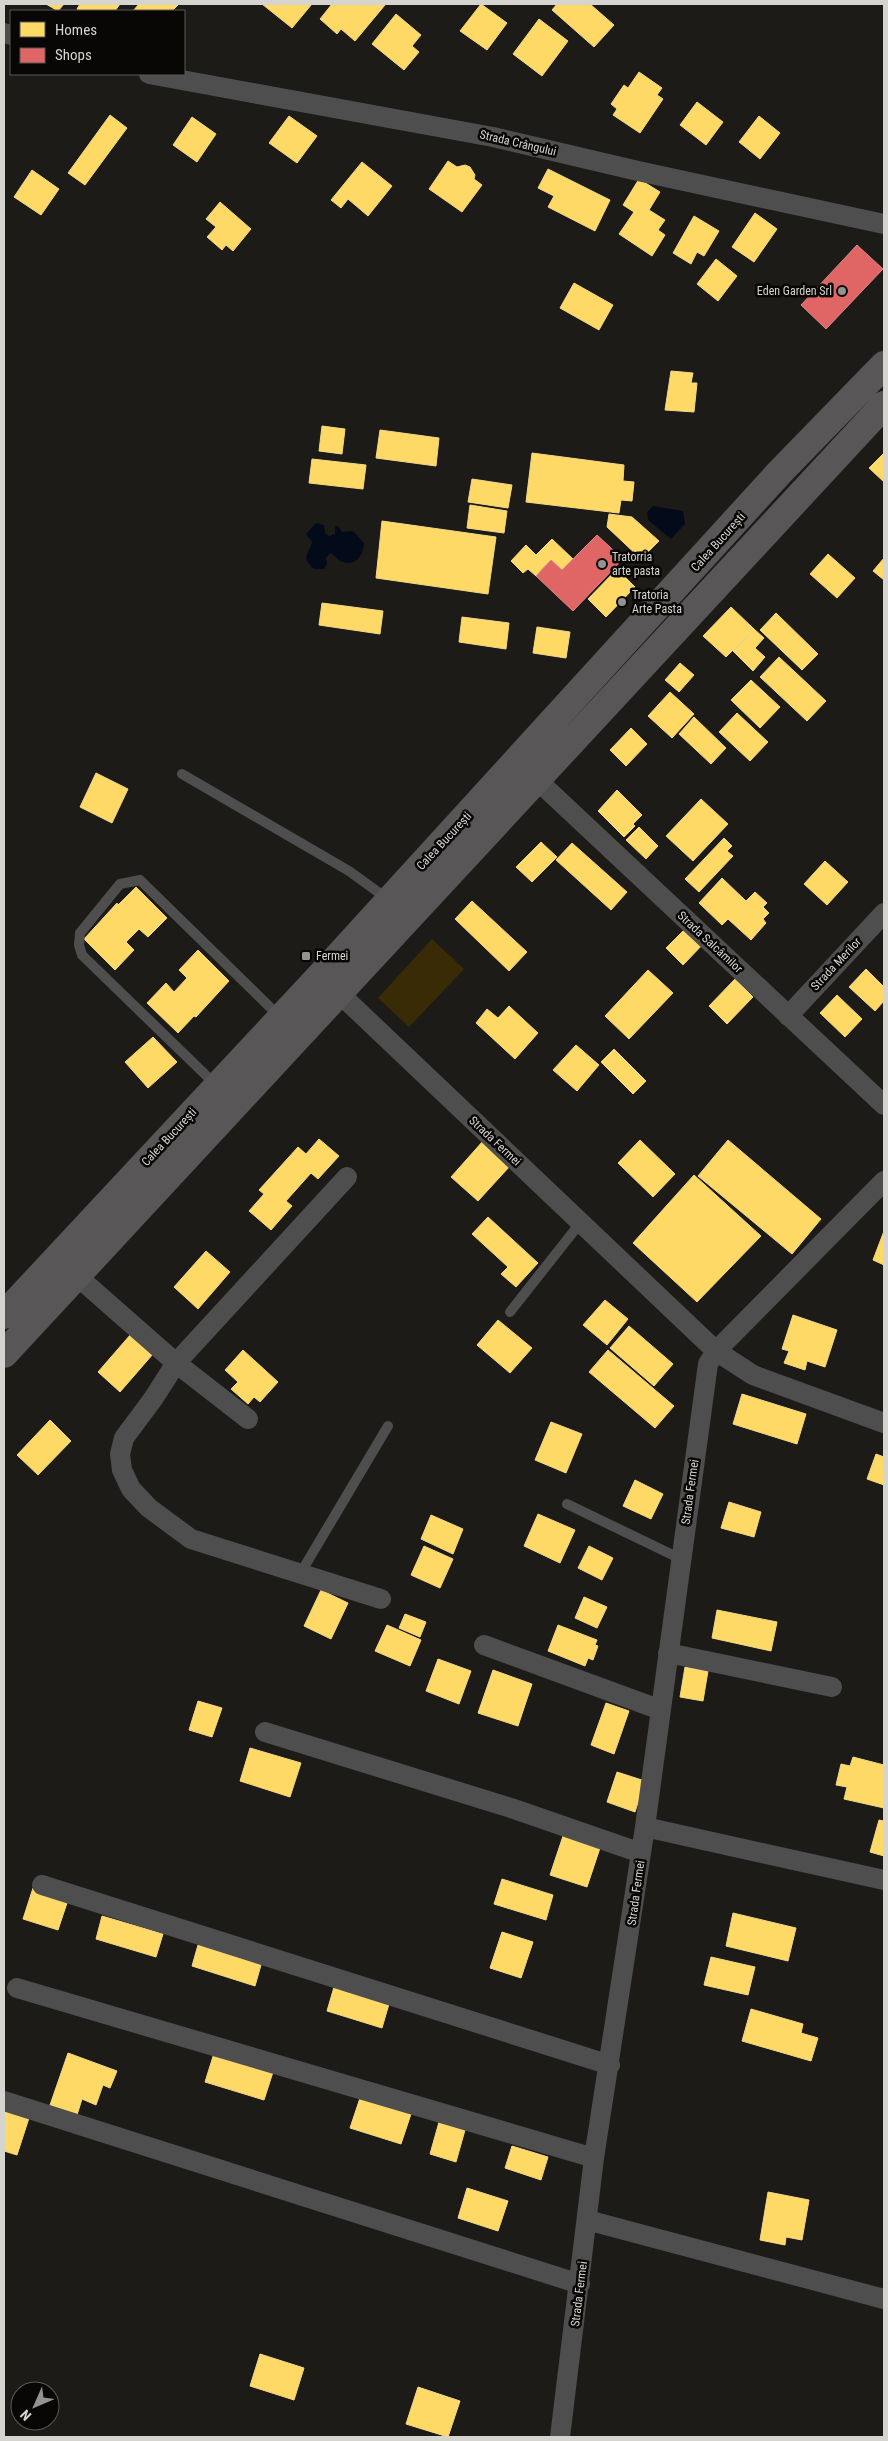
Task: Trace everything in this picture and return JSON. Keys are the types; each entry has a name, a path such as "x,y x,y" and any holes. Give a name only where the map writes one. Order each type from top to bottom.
{"highway":[{"name":"Calea București","path":"4,1315 390,900 780,473 884,365"},
{"path":"4,1354 340,994 536,779 881,416"}],"street":[{"name":"Strada Crângului","path":"154,75 493,137 638,171 884,224"},
{"name":"Strada Salcâmilor","path":"536,779 884,1105"},
{"name":"Strada Merilor","path":"788,1016 884,913"},
{"name":"Strada Fermei","path":"340,994 716,1351 753,1375 884,1423"},
{"path":"347,1177 176,1362 124,1438 120,1454 122,1470 131,1489 149,1508 192,1540 381,1599"},
{"path":"716,1351 884,1181"},
{"path":"76,1276 176,1362 248,1419"},
{"name":"Strada Fermei","path":"560,2437 594,2158 646,1827 660,1710 708,1364 716,1351"},
{"path":"484,1645 660,1710"},
{"path":"668,1653 832,1687"},
{"path":"265,1732 511,1808 642,1853"},
{"path":"646,1827 884,1880"},
{"path":"42,1885 610,2065"},
{"path":"17,1988 594,2158"},
{"path":"4,2101 580,2284"},
{"path":"587,2220 884,2299"}],"lane":[{"path":"182,774 349,871 390,900"},
{"path":"217,1085 82,955 79,945 80,932 120,884 140,880 281,1018"},
{"path":"510,1312 581,1222"},
{"path":"300,1574 388,1426"},
{"path":"566,1504 681,1559"}],"shaded area":[{"path":"432,939 464,969 409,1027 378,998"}],"water":[{"path":"653,506 683,511 685,524 671,539 648,520 647,512"},
{"path":"316,523 324,525 325,533 329,536 335,534 335,527 338,526 342,532 353,531 364,543 361,555 352,563 348,563 341,561 330,553 326,558 327,564 324,569 314,569 306,558 312,542 306,534"}],"building: Homes":[{"path":"46,4 64,4 59,10"},
{"path":"80,4 120,4 116,10 77,9"},
{"path":"139,4 179,4 173,10 134,10"},
{"path":"262,4 312,4 292,28"},
{"path":"332,4 335,6 337,4 385,5 355,41 341,29 337,34 320,19"},
{"path":"481,4 507,23 487,50 460,31"},
{"path":"557,4 590,4 614,25 594,47 552,10"},
{"path":"396,14 421,35 412,46 419,52 404,70 372,44"},
{"path":"539,19 568,41 542,76 513,54"},
{"path":"639,72 662,88 657,95 663,99 640,133 613,115 617,109 611,104 624,85 628,88"},
{"path":"697,102 723,122 706,145 680,125"},
{"path":"110,115 127,128 85,185 68,173"},
{"path":"289,116 317,136 297,163 269,143"},
{"path":"759,116 780,133 760,159 739,142"},
{"path":"192,117 216,134 197,162 173,145"},
{"path":"448,161 457,167 465,165 470,167 475,175 474,179 482,185 462,212 429,189"},
{"path":"362,162 392,186 368,216 348,199 341,208 331,200"},
{"path":"548,169 610,200 595,231 548,207 554,196 538,188"},
{"path":"32,170 59,189 41,215 14,197"},
{"path":"639,179 660,192 649,210 665,220 658,230 665,235 652,256 619,234 634,212 623,205"},
{"path":"220,202 251,229 233,251 226,245 222,250 207,237 216,227 206,219"},
{"path":"755,213 777,229 754,262 732,247"},
{"path":"694,216 719,231 704,256 697,252 691,264 673,253"},
{"path":"716,259 737,276 718,301 697,284"},
{"path":"574,283 613,305 599,330 560,308"},
{"path":"671,371 693,373 691,383 697,383 694,412 665,410"},
{"path":"322,426 345,429 342,454 319,451"},
{"path":"380,430 439,438 436,466 376,458"},
{"path":"532,453 624,465 623,481 634,482 632,501 621,500 619,513 526,502"},
{"path":"884,453 884,482 869,468"},
{"path":"312,459 366,465 363,489 309,483"},
{"path":"472,479 512,485 508,508 468,502"},
{"path":"470,505 507,511 504,533 467,528"},
{"path":"609,514 632,517 659,541 641,559 607,527"},
{"path":"382,521 496,537 488,594 376,578"},
{"path":"552,539 573,559 562,570 551,560 536,576 528,569 523,573 511,561 526,545 536,555"},
{"path":"828,554 855,578 837,598 810,574"},
{"path":"884,558 884,580 873,571"},
{"path":"617,569 635,587 606,617 588,599"},
{"path":"322,603 383,611 380,634 319,625"},
{"path":"731,607 754,629 726,657 703,636"},
{"path":"776,613 818,654 802,670 760,630"},
{"path":"462,617 509,623 506,649 459,642"},
{"path":"537,627 570,632 566,658 533,653"},
{"path":"754,629 764,638 755,648 765,657 753,671 733,651"},
{"path":"779,657 826,701 807,721 760,677"},
{"path":"680,663 694,675 679,692 665,680"},
{"path":"751,680 780,707 760,728 731,700"},
{"path":"670,692 694,714 672,738 648,716"},
{"path":"737,713 768,742 750,761 719,732"},
{"path":"694,717 726,748 711,764 679,734"},
{"path":"631,728 647,744 626,766 610,750"},
{"path":"96,773 128,789 112,823 80,807"},
{"path":"617,790 642,815 633,824 635,826 624,837 598,811"},
{"path":"701,799 728,824 693,861 666,836"},
{"path":"639,827 658,846 646,859 626,840"},
{"path":"724,838 732,846 727,851 733,856 699,892 685,879"},
{"path":"541,842 557,857 532,882 516,867"},
{"path":"572,843 627,892 611,910 556,860"},
{"path":"825,861 848,882 827,905 804,884"},
{"path":"722,878 746,901 755,892 767,903 763,907 769,913 763,919 766,923 751,940 728,919 722,925 699,903"},
{"path":"136,887 167,918 148,937 139,929 126,942 134,950 115,970 84,939 117,903 118,905"},
{"path":"472,901 527,952 509,971 455,919"},
{"path":"689,925 706,941 683,965 666,948"},
{"path":"198,950 229,981 196,1017 194,1016 178,1033 147,1003 166,983 174,992 187,978 179,970"},
{"path":"866,969 884,987 884,1001 875,1011 849,987"},
{"path":"648,970 673,993 629,1039 605,1016"},
{"path":"735,979 753,997 727,1024 709,1006"},
{"path":"837,995 862,1019 845,1037 820,1013"},
{"path":"509,1006 538,1033 515,1059 476,1023 487,1009 498,1018"},
{"path":"153,1037 177,1062 148,1088 125,1062"},
{"path":"576,1045 599,1065 577,1091 553,1070"},
{"path":"614,1049 646,1081 633,1094 601,1062"},
{"path":"319,1139 339,1156 318,1179 311,1173 286,1201 292,1206 271,1230 249,1211 264,1194 259,1190 298,1147 306,1154"},
{"path":"640,1140 675,1174 653,1197 618,1163"},
{"path":"728,1140 821,1219 792,1254 698,1176"},
{"path":"483,1141 510,1166 478,1201 451,1177"},
{"path":"694,1175 761,1236 697,1302 633,1243"},
{"path":"488,1217 538,1263 516,1287 501,1274 508,1267 472,1234"},
{"path":"884,1231 884,1265 873,1260"},
{"path":"206,1251 230,1272 198,1309 174,1287"},
{"path":"605,1300 628,1319 607,1345 583,1325"},
{"path":"793,1315 837,1330 825,1367 807,1361 805,1370 784,1363 789,1351 782,1349"},
{"path":"498,1320 532,1348 510,1373 477,1345"},
{"path":"629,1326 673,1364 654,1386 610,1348"},
{"path":"131,1334 153,1354 120,1392 98,1372"},
{"path":"243,1350 278,1382 260,1402 254,1397 248,1404 231,1389 238,1382 225,1370"},
{"path":"608,1350 674,1406 655,1428 589,1372"},
{"path":"742,1394 806,1414 797,1444 733,1424"},
{"path":"50,1420 71,1441 38,1475 17,1455"},
{"path":"551,1422 582,1434 566,1473 535,1460"},
{"path":"876,1454 884,1457 884,1485 867,1479"},
{"path":"635,1480 663,1494 651,1519 623,1506"},
{"path":"729,1502 761,1512 754,1537 721,1528"},
{"path":"538,1514 575,1530 560,1563 524,1546"},
{"path":"431,1515 463,1529 453,1554 421,1539"},
{"path":"424,1546 453,1559 440,1588 411,1575"},
{"path":"589,1546 613,1558 602,1580 578,1568"},
{"path":"321,1590 348,1603 331,1639 304,1626"},
{"path":"584,1597 607,1607 597,1628 575,1618"},
{"path":"717,1610 777,1622 771,1651 712,1638"},
{"path":"405,1614 426,1622 420,1637 399,1628"},
{"path":"387,1625 421,1640 410,1666 375,1651"},
{"path":"558,1625 597,1640 595,1645 598,1646 593,1660 588,1658 585,1666 548,1651"},
{"path":"438,1659 471,1671 459,1704 426,1691"},
{"path":"685,1667 708,1671 703,1701 680,1697"},
{"path":"493,1670 532,1684 518,1726 478,1713"},
{"path":"198,1701 222,1708 212,1737 189,1730"},
{"path":"606,1703 629,1711 614,1754 591,1745"},
{"path":"250,1748 301,1763 290,1797 240,1781"},
{"path":"853,1757 884,1765 884,1808 844,1799 847,1787 836,1785 841,1764 850,1766"},
{"path":"617,1772 645,1781 635,1812 607,1802"},
{"path":"879,1820 884,1821 884,1856 870,1852"},
{"path":"563,1836 600,1848 587,1887 550,1875"},
{"path":"502,1879 553,1895 546,1920 494,1904"},
{"path":"33,1888 68,1900 58,1930 23,1919"},
{"path":"733,1913 796,1928 788,1961 726,1946"},
{"path":"102,1916 163,1934 156,1957 96,1939"},
{"path":"502,1932 533,1942 521,1978 490,1968"},
{"path":"198,1945 261,1965 255,1986 192,1966"},
{"path":"711,1957 755,1967 748,1995 704,1985"},
{"path":"334,1987 389,2004 382,2028 327,2011"},
{"path":"751,2009 803,2024 801,2033 818,2038 811,2061 742,2041"},
{"path":"215,2050 274,2069 264,2100 205,2082"},
{"path":"68,2053 117,2071 110,2088 103,2085 96,2105 82,2099 77,2115 50,2105"},
{"path":"361,2095 412,2111 401,2144 350,2128"},
{"path":"4,2110 29,2118 17,2155 4,2151"},
{"path":"439,2122 465,2130 456,2162 430,2154"},
{"path":"512,2146 548,2157 541,2180 505,2168"},
{"path":"467,2188 508,2201 498,2231 458,2218"},
{"path":"768,2192 809,2200 802,2240 786,2237 785,2245 760,2240"},
{"path":"260,2354 304,2368 294,2400 250,2386"},
{"path":"418,2387 460,2401 448,2437 406,2424"}],"building: Shops":[{"path":"857,245 883,269 826,329 801,305"},
{"path":"597,535 623,559 573,611 536,576 551,560 562,570"}],"place":[{"name":"Eden Garden Srl","path":"842,291"},
{"name":"Tratorria arte pasta","path":"602,564"},
{"name":"Tratoria Arte Pasta","path":"622,602"},
{"name":"Fermei","path":"306,956"}]}
